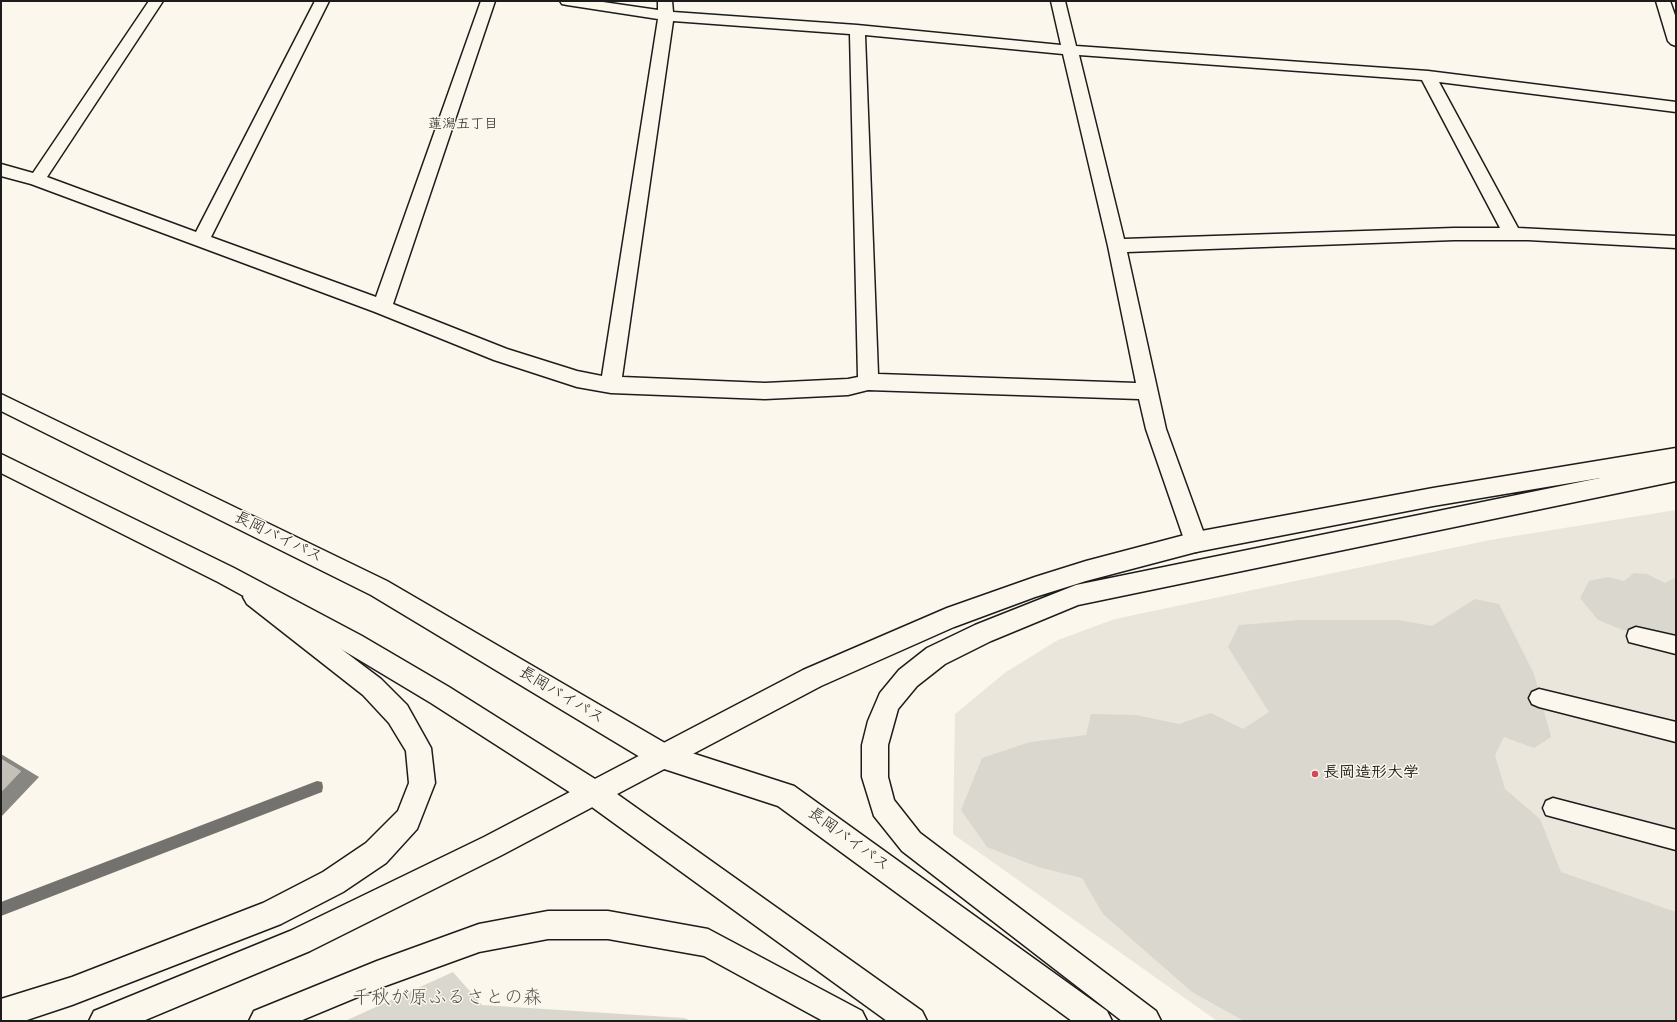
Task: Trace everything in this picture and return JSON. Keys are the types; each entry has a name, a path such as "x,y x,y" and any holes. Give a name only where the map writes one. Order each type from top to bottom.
{"main road":[{"path":"37,180 156,1"},
{"path":"200,241 322,1"},
{"path":"382,307 488,1"},
{"path":"567,1 666,9 857,30 1069,50 1428,76 1676,107"},
{"path":"1058,1 1117,246 1156,428 1166,461 1196,542"},
{"path":"1663,1 1676,41"},
{"path":"611,385 666,9"},
{"path":"857,30 868,382"},
{"path":"1428,76 1512,234"},
{"path":"1,170 37,180 382,307 501,355 577,380 611,385 765,391 848,387 868,382 1148,391"},
{"path":"1117,246 1454,234 1512,234 1676,242"},
{"name":"長岡バイパス","path":"1,402 379,588 664,756 785,795 1097,1021"},
{"path":"104,1021 152,1004 300,941 492,846 812,678 947,620 1072,576 1196,542 1433,497 1676,457"},
{"path":"1,463 226,575 354,644 440,695 594,793 912,1021"},
{"path":"1146,1021 911,842 883,807 875,777 875,745 881,721 889,701 908,678 936,656 983,633 1076,594 1676,472"},
{"path":"1,1014 79,988 270,914 339,878 376,853 408,820 422,783 418,748 398,714 372,687 226,575"},
{"path":"264,1021 377,975 478,938 548,925 608,925 708,943 852,1021"}],"lane":[{"path":"1636,636 1676,645"},
{"path":"1539,698 1676,732"},
{"path":"1553,808 1676,840"}],"shaded area":[{"name":"長岡造形大学","path":"1676,510 1676,1021 1217,1021 953,834 955,714 1006,672 1058,640 1115,619 1490,540"}],"green space":[{"path":"1634,573 1647,574 1665,583 1676,577 1676,637 1623,630 1598,620 1580,598 1589,581 1608,577 1624,581"},
{"name":"長岡造形大学","path":"1475,599 1499,604 1534,674 1551,737 1534,748 1504,737 1495,755 1505,789 1540,819 1561,872 1676,912 1676,1021 1244,1021 1192,992 1103,914 1082,878 1038,867 987,847 961,810 982,758 1030,742 1086,735 1091,714 1136,715 1179,724 1211,713 1243,729 1269,712 1228,647 1239,625 1301,620 1398,620 1432,626"},
{"name":"千秋が原ふるさとの森","path":"453,972 482,1005 684,1018 692,1021 345,1021"}],"building":[{"path":"1,758 22,771 1,793"}],"waterway":[{"path":"1,909 317,787"}],"place":[{"name":"長岡造形大学","path":"1315,774"}],"district":[{"name":"蓮潟五丁目","path":"463,125"}]}
